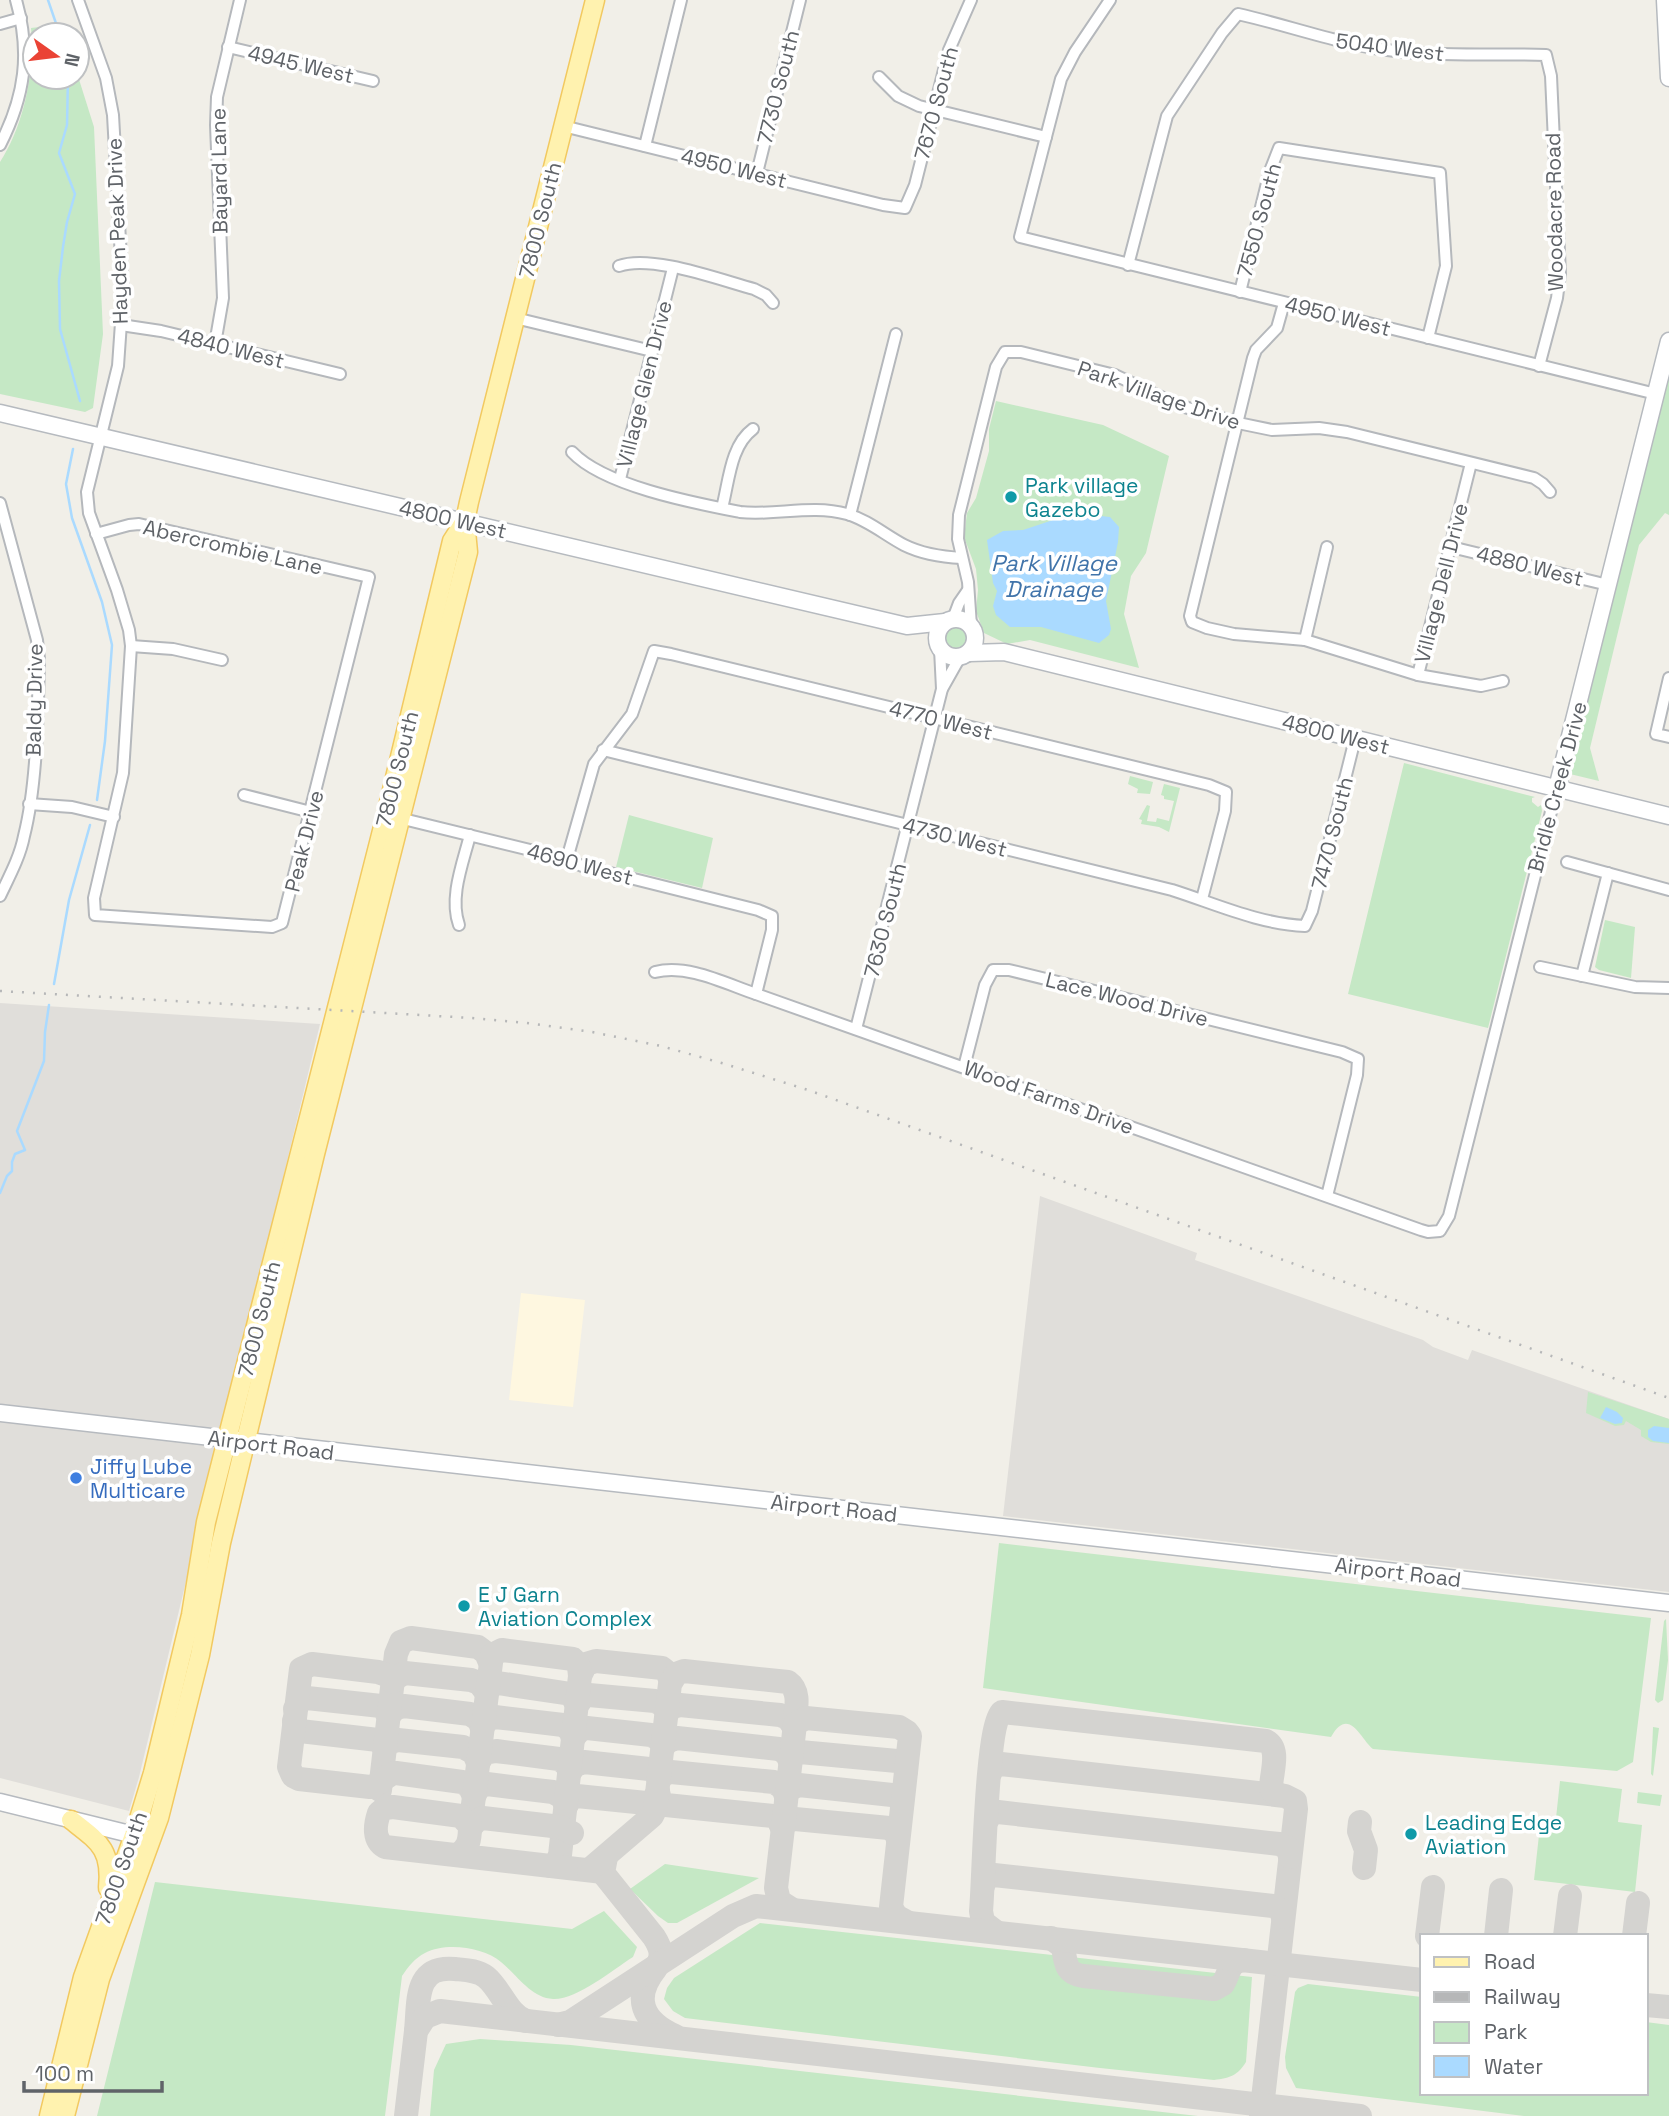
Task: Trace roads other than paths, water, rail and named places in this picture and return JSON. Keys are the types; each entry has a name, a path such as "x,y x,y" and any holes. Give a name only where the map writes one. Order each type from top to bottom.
{"main road":[{"name":"7800 South","path":"65,2116 100,1979 159,1818 200,1655 237,1441 394,817 452,541 465,521 595,0"},
{"name":"7800 South","path":"49,2116 83,1977 134,1835 153,1773 191,1615 206,1522 237,1441"},
{"path":"71,1820 98,1841 106,1853 110,1870 106,1911"},
{"path":"112,1945 125,1889 139,1848 139,1840 134,1835"}],"street":[{"path":"0,145 18,97 26,49 16,0"},
{"name":"Hayden Peak Drive","path":"78,0 106,78 113,115 123,294 118,366 87,492 89,513 126,616 131,646 123,773 94,898 95,915"},
{"name":"Bayard Lane","path":"215,344 223,298 215,125 217,97 240,0"},
{"path":"645,146 681,0"},
{"name":"7730 South","path":"757,173 800,0"},
{"name":"7670 South","path":"905,208 915,185 955,33 971,0"},
{"path":"879,77 898,96 919,106 1046,137 1067,65 1110,0"},
{"path":"1665,0 1669,78"},
{"name":"5040 West","path":"1128,265 1167,116 1222,33 1238,14 1320,37 1394,51 1464,56 1546,55"},
{"path":"0,24 20,18"},
{"name":"4945 West","path":"228,47 373,81"},
{"name":"Woodacre Road","path":"1539,366 1557,298 1560,274 1551,76 1546,55"},
{"name":"4950 West","path":"563,126 905,208"},
{"name":"4950 West","path":"1046,137 1020,237 1656,394"},
{"name":"7550 South","path":"1240,292 1270,171 1279,148 1440,173 1446,266 1429,338"},
{"path":"619,266 643,261 673,268 754,289 766,295 773,303"},
{"name":"Village Glen Drive","path":"673,268 620,479 647,490 753,513 819,509 850,515 906,547 939,556 962,558"},
{"path":"1238,423 1256,350 1277,328 1284,303"},
{"path":"515,318 652,351"},
{"name":"4840 West","path":"121,325 161,331 340,374"},
{"path":"850,515 896,334"},
{"name":"Bridle Creek Drive","path":"1440,1231 1449,1216 1669,341"},
{"name":"Park Village Drive","path":"972,629 958,539 959,514 996,367 1005,352 1021,352 1115,375 1185,408 1238,423 1272,430 1331,429 1534,478 1550,492"},
{"name":"4800 West","path":"0,413 907,626 949,656 1004,652 1669,816"},
{"name":"Village Dell Drive","path":"1238,423 1190,616 1197,625 1234,634 1305,640 1418,675 1471,463"},
{"path":"722,508 737,449 744,436 753,429"},
{"path":"572,453 589,467 620,479"},
{"name":"Baldy Drive","path":"0,503 37,640 39,659 29,804 24,838 0,896"},
{"name":"Abercrombie Lane","path":"96,534 139,524 369,577"},
{"path":"1305,640 1327,547"},
{"name":"4880 West","path":"1451,547 1608,585"},
{"name":"Peak Drive","path":"95,915 272,926 282,923 369,577"},
{"path":"938,646 937,632 949,620 968,590"},
{"name":"4800 West","path":"907,626 964,620 1004,652"},
{"path":"964,655 974,644 972,629"},
{"path":"131,646 173,649 222,660"},
{"name":"7630 South","path":"856,1029 942,689 938,646"},
{"name":"4770 West","path":"603,750 632,714 654,651 1209,785 1226,792 1225,811 1202,900"},
{"name":"7630 South","path":"942,689 964,655"},
{"path":"1418,675 1482,687 1503,681"},
{"path":"1669,678 1656,734 1669,737"},
{"name":"7470 South","path":"1305,926 1312,911 1355,739"},
{"path":"567,859 590,775 603,750"},
{"name":"4730 West","path":"603,750 1202,900 1250,916 1290,926 1305,926"},
{"path":"244,795 311,812"},
{"path":"29,804 72,807 114,817"},
{"name":"4690 West","path":"394,817 758,909 772,916 772,930 756,994"},
{"path":"459,925 455,914 455,898 470,835"},
{"path":"1567,862 1669,890"},
{"path":"1583,976 1608,873"},
{"path":"1540,967 1635,987 1669,988"},
{"name":"Wood Farms Drive","path":"655,972 683,970 756,994 1428,1232 1440,1231"},
{"name":"Lace Wood Drive","path":"964,1067 985,985 993,970 1009,970 1342,1052 1358,1059 1357,1075 1326,1196"},
{"name":"Airport Road","path":"0,1413 1669,1603"},
{"path":"0,1802 134,1835"}],"water":[{"name":"Park Village Drainage","path":"1091,515 1110,517 1119,527 1106,601 1111,629 1109,635 1099,643 1041,627 1010,627 996,615 993,606 997,591 993,583 987,540 1003,531 1023,530 1059,518"},
{"path":"1606,1407 1623,1418 1622,1423 1615,1424 1600,1418"},
{"path":"1654,1426 1669,1428 1669,1443 1653,1441 1648,1437 1648,1430"}],"waterway":[{"path":"48,0 55,21"},
{"path":"68,91 67,125 59,153 75,194 67,222 59,281 60,329 80,401"},
{"path":"73,449 66,484 72,518 102,602 112,645 105,741 97,800"},
{"path":"54,984 69,900 90,825"},
{"path":"0,1193 12,1171 15,1154 25,1150 17,1131 44,1061 49,1005"}],"railway":[{"path":"0,991 472,1018 592,1032 661,1046 808,1090 1669,1398"}],"place":[{"name":"Park village Gazebo","path":"1011,497"},
{"name":"Jiffy Lube Multicare","path":"76,1478"},
{"name":"E J Garn Aviation Complex","path":"464,1606"},
{"name":"Leading Edge Aviation","path":"1411,1834"}]}
